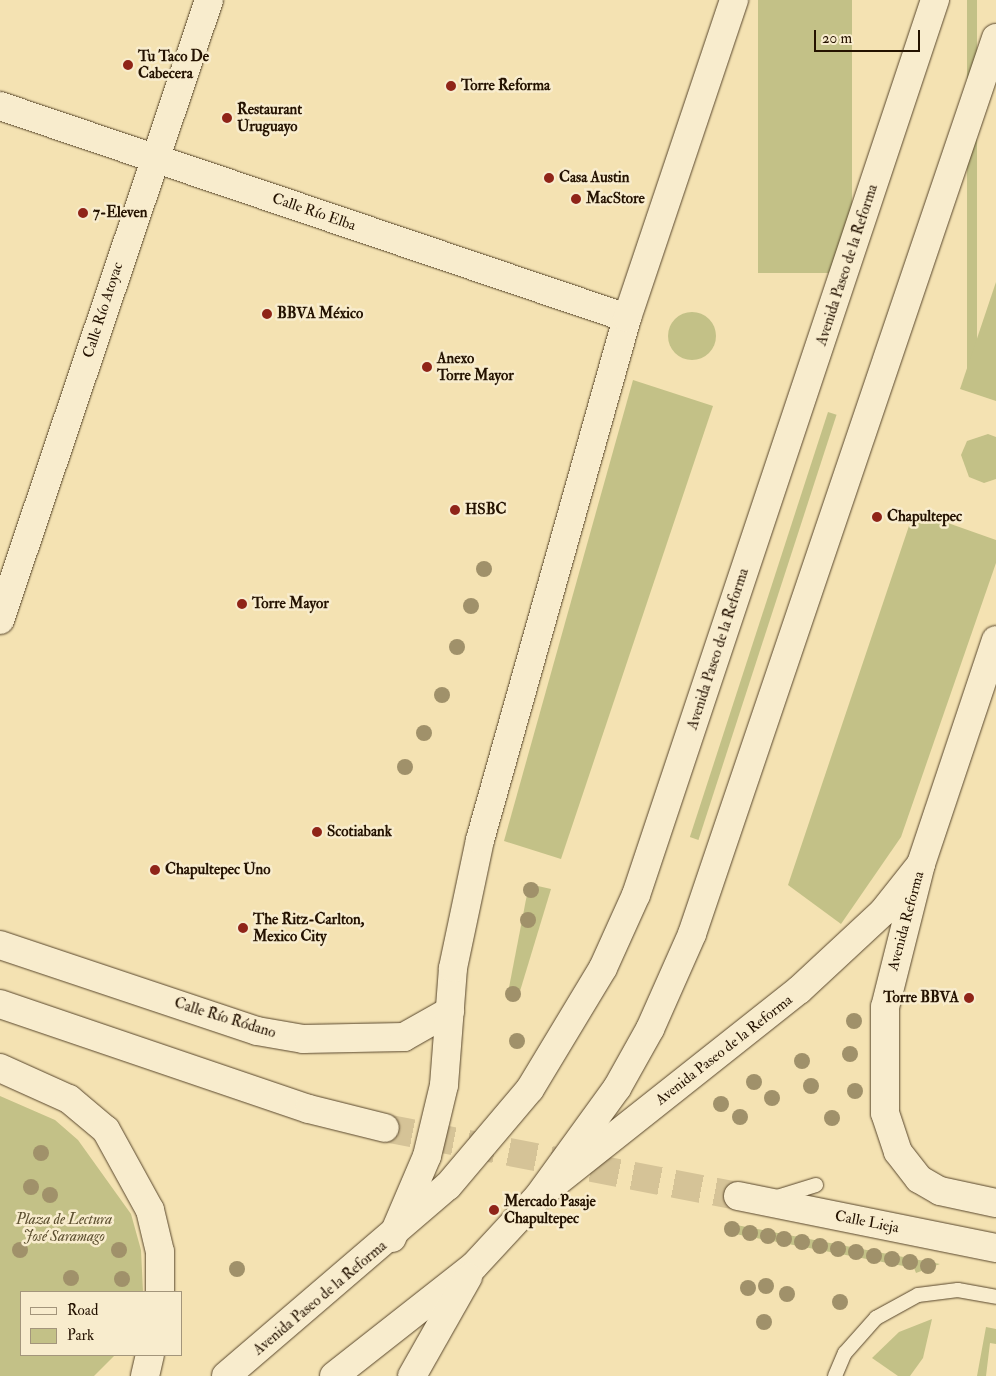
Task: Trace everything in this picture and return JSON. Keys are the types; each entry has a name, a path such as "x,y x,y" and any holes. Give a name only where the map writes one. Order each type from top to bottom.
{"street":[{"name":"Calle Río Atoyac","path":"0,620 154,158 209,0"},
{"name":"Avenida Paseo de la Reforma","path":"392,1238 429,1147 444,1085 454,964 480,840 627,318 734,0"},
{"name":"Avenida Paseo de la Reforma","path":"226,1376 392,1238 448,1186 530,1089 602,968 636,895 935,0"},
{"name":"Avenida Paseo de la Reforma","path":"334,1376 474,1266 538,1197 617,1088 650,1029 692,934 996,38"},
{"name":"Calle Río Elba","path":"0,106 627,318"},
{"name":"Avenida Paseo de la Reforma","path":"538,1197 822,971 883,912 921,864 996,640"},
{"name":"Avenida Reforma","path":"921,864 885,1007 885,1113 898,1152 912,1172 929,1185 996,1203"},
{"name":"Calle Río Ródano","path":"0,945 256,1031 303,1040 404,1037 450,1011"},
{"path":"0,1004 308,1108 385,1128"},
{"path":"0,1068 69,1099 106,1130 150,1210 160,1252 160,1291"},
{"name":"Calle Lieja","path":"738,1196 996,1248"},
{"path":"412,1376 474,1266"},
{"path":"144,1376 150,1356"}],"lane":[{"path":"764,1202 816,1185"},
{"path":"835,1376 845,1353 876,1318 918,1295 958,1290 996,1297"}],"green space":[{"path":"758,0 852,0 852,273 758,273"},
{"path":"967,0 977,0 977,386 967,386"},
{"path":"996,282 996,401 960,389"},
{"path":"692,312 701,314 709,319 714,327 716,336 714,345 709,353 701,358 692,360 683,358 675,353 670,345 668,336 670,327 675,319 683,314"},
{"path":"633,380 713,406 561,859 504,841"},
{"path":"828,412 837,415 698,840 690,837"},
{"path":"988,434 996,437 996,479 984,483 969,477 961,455 967,441"},
{"path":"914,511 996,540 996,563 901,837 841,924 788,885"},
{"path":"529,884 551,889 517,1001 507,998"},
{"name":"Plaza de Lectura José Saramago","path":"0,1096 55,1120 78,1140 131,1214 141,1250 143,1291 20,1291 20,1356 114,1356 94,1376 0,1376"},
{"path":"731,1224 940,1264 916,1273 914,1268 730,1233"},
{"path":"932,1319 923,1358 910,1376 898,1376 872,1358 899,1332"},
{"path":"986,1327 996,1329 996,1344 990,1343 986,1376 977,1376"}],"tunnel":[{"path":"385,1128 738,1196"}],"place":[{"name":"Tu Taco De Cabecera","path":"128,65"},
{"name":"Torre Reforma","path":"451,86"},
{"name":"Restaurant Uruguayo","path":"227,118"},
{"name":"Casa Austin","path":"549,178"},
{"name":"MacStore","path":"576,199"},
{"name":"7-Eleven","path":"83,213"},
{"name":"BBVA México","path":"267,314"},
{"name":"Anexo Torre Mayor","path":"427,367"},
{"name":"HSBC","path":"455,510"},
{"name":"Chapultepec","path":"877,517"},
{"name":"Torre Mayor","path":"242,604"},
{"name":"Scotiabank","path":"317,832"},
{"name":"Chapultepec Uno","path":"155,870"},
{"name":"The Ritz-Carlton, Mexico City","path":"243,928"},
{"name":"Torre BBVA","path":"969,998"},
{"name":"Mercado Pasaje Chapultepec","path":"494,1210"}]}
